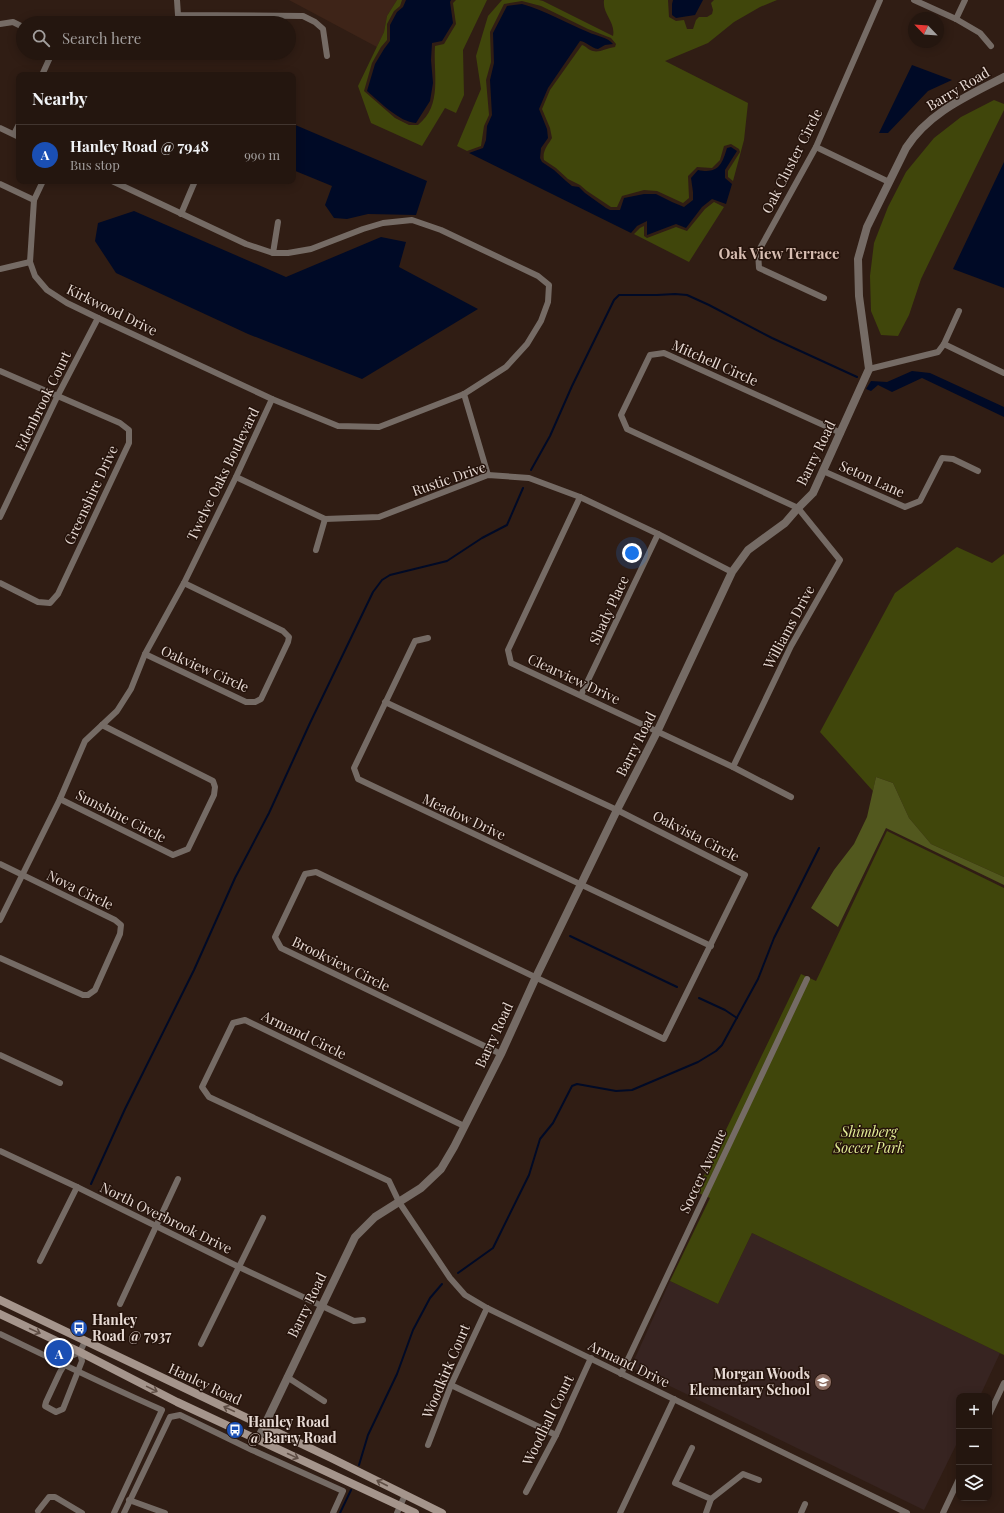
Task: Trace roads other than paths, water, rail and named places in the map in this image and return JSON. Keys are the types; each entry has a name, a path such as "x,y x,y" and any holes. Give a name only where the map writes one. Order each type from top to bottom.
{"main road":[{"name":"Hanley Road","path":"0,1300 331,1458 442,1513"},
{"name":"Hanley Road","path":"0,1314 80,1352 156,1391 258,1439 398,1509 415,1513"}],"street":[{"path":"177,0 178,15 303,16 315,22 324,29 327,56"},
{"name":"Oak Cluster Circle","path":"824,298 759,268 758,252 816,147 880,0"},
{"path":"914,0 956,19 980,33 991,46"},
{"path":"956,19 965,0"},
{"path":"0,24 13,22 16,24"},
{"path":"43,72 49,60"},
{"name":"Barry Road","path":"258,1439 355,1237 375,1218 421,1188 441,1168 454,1147 501,1054 580,885 657,732 732,572 748,550 785,522 813,493 869,369 859,296 858,259 867,227 906,148 925,124 940,111 1004,76"},
{"path":"0,128 16,135"},
{"path":"816,147 889,182"},
{"path":"0,184 34,200"},
{"name":"Kirkwood Drive","path":"42,184 34,200 30,262 35,276 47,290 67,303 272,399"},
{"name":"Twelve Oaks Boulevard","path":"0,920 60,798 85,742 117,711 131,689 145,654 184,583 272,399 338,426 379,427 464,394 506,367 527,344 541,321 548,302 549,285 538,276 441,230 412,220 383,223 363,228 311,249 288,253 273,253 246,244 118,184"},
{"path":"180,214 194,184"},
{"path":"273,253 278,222"},
{"path":"0,269 30,262"},
{"path":"869,369 938,352 944,344 959,311"},
{"name":"Edenbrook Court","path":"0,517 58,395 98,318"},
{"path":"944,344 1004,373"},
{"name":"Mitchell Circle","path":"798,508 627,429 621,415 650,355 664,353 841,432"},
{"name":"Greenshire Drive","path":"0,371 120,423 129,430 129,443 58,594 50,603 38,602 0,583"},
{"path":"464,394 488,475"},
{"name":"Seton Lane","path":"823,471 905,507 920,501 942,458 953,459 978,470"},
{"name":"Rustic Drive","path":"236,477 325,519 379,517 488,475 529,478 580,497 658,534 732,572"},
{"name":"Clearview Drive","path":"580,497 508,650 510,663 582,695 733,767 791,798"},
{"name":"Williams Drive","path":"733,767 791,646 840,560 798,508"},
{"path":"316,550 325,519"},
{"name":"Shady Place","path":"582,695 658,534"},
{"name":"Oakview Circle","path":"145,654 246,702 261,700 289,637 283,631 184,583"},
{"name":"Meadow Drive","path":"428,638 415,641 354,768 358,779 711,946"},
{"name":"Oakvista Circle","path":"385,702 617,810 745,875 664,1039 536,977"},
{"name":"Sunshine Circle","path":"60,798 173,855 188,849 214,795 215,787 213,781 102,725"},
{"path":"0,864 23,875"},
{"name":"Brookview Circle","path":"501,1054 281,948 275,937 305,874 316,872 536,977"},
{"name":"Nova Circle","path":"0,958 83,995 88,994 95,990 120,934 121,924 115,920 23,875"},
{"name":"Soccer Avenue","path":"621,1374 807,979"},
{"name":"Armand Circle","path":"399,1202 389,1181 209,1097 202,1087 233,1023 245,1020 464,1126"},
{"path":"0,1055 60,1083"},
{"name":"North Overbrook Drive","path":"0,1151 354,1321 362,1320"},
{"path":"120,1304 178,1179"},
{"path":"40,1261 77,1187"},
{"name":"Armand Drive","path":"399,1202 450,1278 465,1294 487,1308 908,1513"},
{"path":"201,1344 263,1218"},
{"name":"Woodkirk Court","path":"428,1445 451,1385 487,1308"},
{"path":"0,1334 100,1383 162,1410 114,1513"},
{"path":"80,1352 69,1357 64,1365 46,1402 45,1406 47,1408 56,1412 63,1409 79,1372 82,1361 80,1352 85,1341"},
{"name":"Woodhall Court","path":"526,1492 556,1435 590,1358"},
{"path":"287,1377 324,1401"},
{"path":"992,1409 1004,1383"},
{"path":"451,1385 556,1435"},
{"path":"620,1513 674,1399"},
{"path":"124,1513 170,1417 180,1415 252,1450 343,1491 334,1513"},
{"path":"252,1450 258,1439"},
{"path":"692,1448 675,1483 711,1499"},
{"path":"706,1513 711,1499 743,1474 759,1480"},
{"path":"943,1513 956,1485"},
{"path":"398,1509 405,1495"},
{"path":"38,1511 49,1497 55,1497 82,1513"},
{"path":"129,1500 165,1513"},
{"path":"800,1513 805,1504"}],"water":[{"path":"406,0 451,0 453,23 442,41 432,43 431,60 433,83 430,101 416,123 410,122 396,115 367,91 375,64 390,41 390,25 397,12 403,7"},
{"path":"673,0 703,0 695,15 676,18 672,15"},
{"path":"522,4 605,38 613,44 605,45 598,49 580,41 548,88 539,109 547,129 548,138 541,148 540,158 542,162 554,170 572,186 579,187 585,193 610,210 620,210 624,198 644,194 656,194 684,207 693,200 691,178 698,170 710,171 718,167 727,148 731,147 737,151 725,170 725,178 732,184 726,204 712,199 702,207 686,228 676,224 647,235 647,221 637,226 631,233 469,153 483,148 486,140 487,126 492,115 490,80 494,63 493,33 507,6"},
{"path":"912,65 952,80 928,91 888,133 879,133"},
{"path":"296,125 427,181 416,215 368,214 347,219 334,218 325,205 332,186 296,171"},
{"path":"1004,162 1004,288 953,269"},
{"path":"134,211 286,277 381,237 406,242 399,267 478,309 362,379 248,334 116,273 95,241 98,223"},
{"path":"912,371 930,373 1004,407 1004,417 922,378 892,392 878,385 871,391 866,389 871,381 887,382"}],"waterway":[{"path":"531,470 550,436 572,386 614,300 619,295 687,295 772,338 857,377"},
{"path":"91,1184 125,1109 194,970 235,878 269,813 310,723 373,592 382,580 390,575 447,561 482,538 507,525 523,488"},
{"path":"458,1273 493,1248 529,1175 540,1139 553,1123 572,1086 577,1084 616,1091 632,1090 698,1062 716,1051 722,1045 758,979 774,938 819,848"},
{"path":"570,936 677,987"},
{"path":"699,998 725,1010 737,1018"},
{"path":"359,1465 368,1435 397,1374 413,1330 430,1298 442,1284"},
{"path":"340,1513 351,1490"}],"place":[{"name":"Hanley Road @ 7937","path":"79,1328"},
{"name":"Hanley Road @ 7948","path":"59,1353"},
{"name":"Morgan Woods Elementary School","path":"823,1382"},
{"name":"Hanley Road @ Barry Road","path":"235,1430"}],"district":[{"name":"Oak View Terrace","path":"779,254"}],"park label":[{"name":"Shimberg Soccer Park","path":"869,1140"}]}
